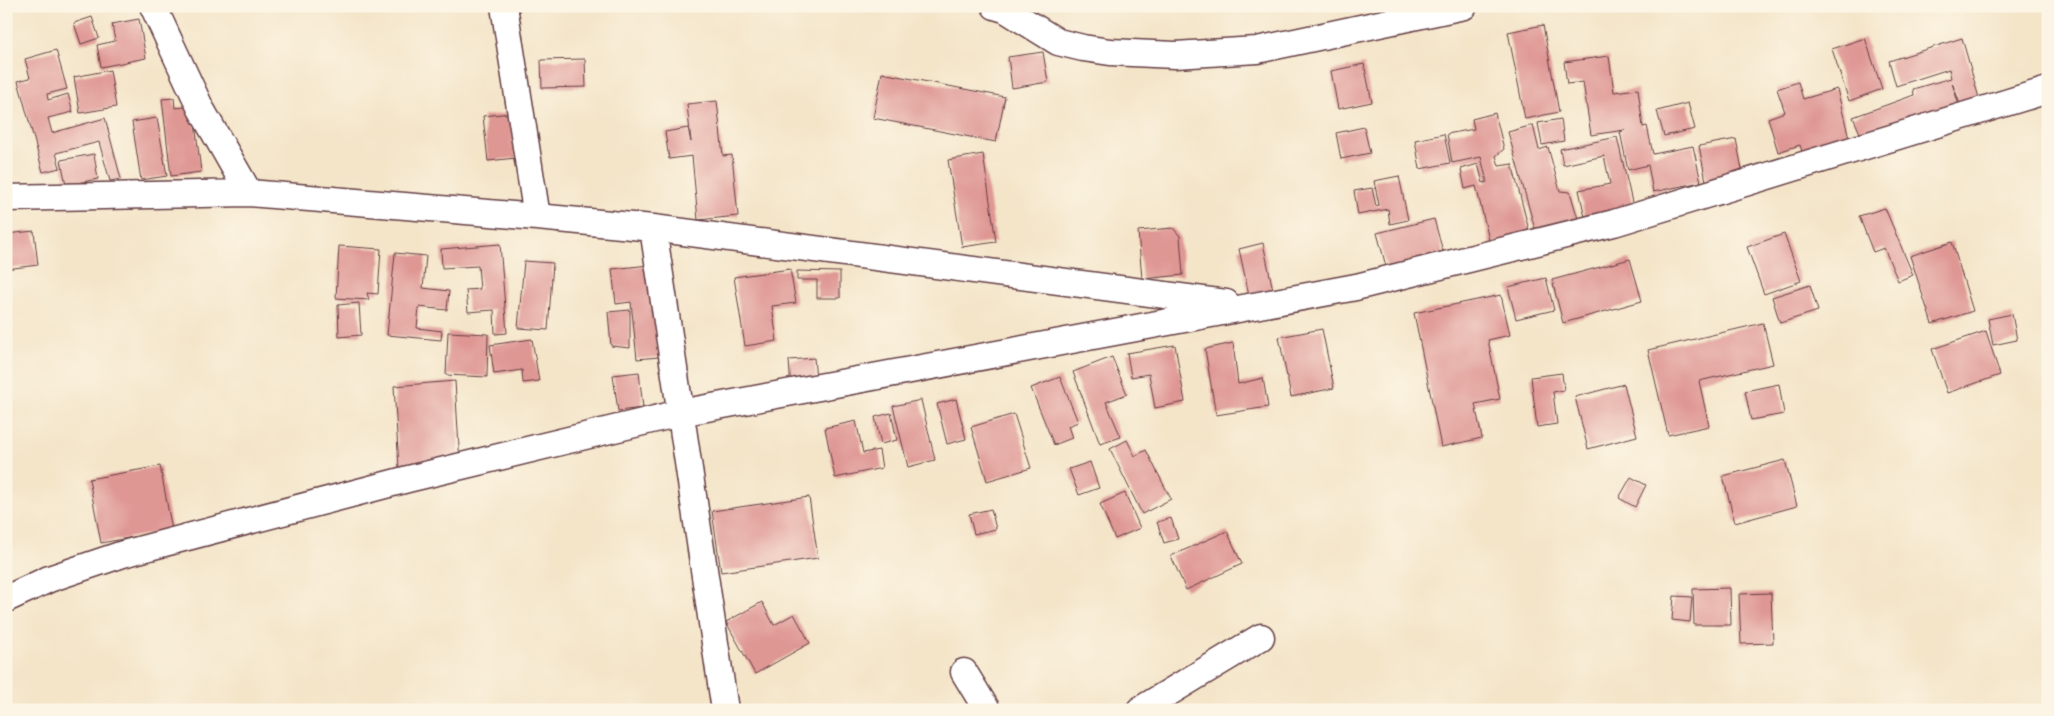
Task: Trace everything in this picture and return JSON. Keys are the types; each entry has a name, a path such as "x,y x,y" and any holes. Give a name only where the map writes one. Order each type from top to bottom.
{"street":[{"path":"153,6 200,109 248,193"},
{"path":"504,6 537,217"},
{"path":"996,6 1005,9 1058,42 1110,52 1175,55 1257,50 1464,6"},
{"path":"6,599 49,579 123,554 408,479 680,413 1356,287 1614,224 2048,90"},
{"path":"6,198 248,193 537,217 653,228 1251,306"},
{"path":"653,228 725,710"},
{"path":"1140,710 1261,637"},
{"path":"964,672 987,710"}],"building":[{"path":"92,17 99,38 81,44 74,23"},
{"path":"139,19 146,58 101,67 97,45 115,41 112,24"},
{"path":"1543,25 1559,112 1525,119 1508,32"},
{"path":"1865,38 1882,89 1849,101 1832,49"},
{"path":"1962,38 1981,105 1963,111 1952,83 1961,112 1865,145 1853,117 1914,95 1913,89 1951,78 1949,69 1896,86 1889,61"},
{"path":"56,50 67,89 47,94 48,100 68,94 73,112 48,118 52,133 105,118 121,179 110,181 99,142 56,153 60,168 43,172 18,81 30,78 25,59"},
{"path":"1043,52 1048,82 1012,88 1008,57"},
{"path":"1609,56 1614,92 1638,89 1643,127 1647,126 1653,154 1693,146 1701,182 1653,192 1648,165 1628,170 1620,132 1625,130 1591,135 1583,82 1567,84 1564,62"},
{"path":"585,59 586,87 542,88 541,60"},
{"path":"1364,64 1372,102 1338,109 1331,71"},
{"path":"110,70 116,107 80,113 74,77"},
{"path":"882,73 1005,97 996,142 873,118"},
{"path":"1798,82 1803,99 1837,89 1850,142 1804,158 1800,145 1778,152 1768,118 1785,112 1777,89"},
{"path":"174,98 175,108 193,106 201,172 171,176 162,99"},
{"path":"717,101 723,156 732,155 738,216 698,220 692,156 669,159 665,132 688,128 691,142 687,104"},
{"path":"1688,103 1695,129 1664,136 1657,111"},
{"path":"511,113 516,158 488,161 483,116"},
{"path":"1495,113 1504,149 1496,156 1499,166 1512,164 1530,234 1490,244 1476,186 1465,189 1461,169 1478,164 1483,183 1487,182 1481,157 1452,163 1447,134 1474,129 1472,119"},
{"path":"157,118 167,176 141,180 132,122"},
{"path":"1561,119 1564,141 1542,145 1538,123"},
{"path":"1533,125 1539,150 1548,147 1560,191 1570,192 1579,222 1536,233 1508,132"},
{"path":"1364,127 1370,153 1341,159 1336,133"},
{"path":"1444,134 1450,163 1420,169 1415,140"},
{"path":"1617,137 1634,211 1586,222 1579,190 1610,184 1604,156 1563,165 1560,149"},
{"path":"1736,139 1743,174 1706,181 1699,146"},
{"path":"94,154 98,179 66,185 61,160"},
{"path":"983,154 996,242 962,247 948,160"},
{"path":"1399,176 1408,220 1390,224 1388,209 1358,215 1354,191 1372,188 1376,206 1379,205 1374,181"},
{"path":"1885,208 1913,275 1898,281 1884,248 1873,252 1859,216"},
{"path":"1434,219 1444,255 1387,270 1377,233"},
{"path":"1173,228 1180,236 1183,275 1142,279 1138,231"},
{"path":"34,231 38,265 6,269 6,234"},
{"path":"1784,234 1801,281 1764,294 1747,247"},
{"path":"1952,242 1973,311 1932,324 1910,256"},
{"path":"1263,243 1273,290 1249,295 1239,249"},
{"path":"500,244 507,333 495,334 494,310 468,312 466,290 480,289 478,266 442,268 441,249"},
{"path":"339,246 381,249 378,294 367,293 369,300 336,298"},
{"path":"395,253 426,256 423,288 449,291 447,310 419,307 417,328 442,331 441,340 387,335"},
{"path":"1630,259 1642,301 1563,323 1552,280"},
{"path":"524,261 553,263 548,330 518,328"},
{"path":"649,265 659,357 637,359 631,302 616,304 612,269"},
{"path":"790,269 796,303 772,306 777,341 745,346 734,277"},
{"path":"797,271 840,272 840,298 817,298 817,280 797,280"},
{"path":"1546,278 1554,310 1516,319 1508,287"},
{"path":"1810,285 1818,311 1780,323 1772,297"},
{"path":"1501,295 1510,335 1488,340 1500,399 1475,404 1482,438 1441,447 1414,313"},
{"path":"359,303 361,335 339,337 338,305"},
{"path":"630,310 630,348 611,346 608,312"},
{"path":"2012,314 2017,340 1993,345 1988,319"},
{"path":"1763,323 1773,364 1699,381 1709,426 1668,435 1648,350"},
{"path":"1322,329 1334,388 1291,397 1279,337"},
{"path":"1986,331 2000,375 1947,393 1932,349"},
{"path":"448,332 488,334 487,377 446,375"},
{"path":"532,339 539,381 523,383 522,370 494,374 490,345"},
{"path":"1233,343 1238,384 1263,378 1268,407 1216,415 1205,349"},
{"path":"1175,345 1185,402 1155,408 1149,374 1131,377 1127,353"},
{"path":"1112,357 1127,394 1106,402 1121,437 1100,444 1073,372"},
{"path":"814,358 817,389 791,391 789,360"},
{"path":"639,372 643,408 618,411 613,375"},
{"path":"1562,373 1564,390 1553,392 1557,424 1537,427 1531,377"},
{"path":"1060,377 1078,422 1068,426 1072,438 1054,445 1031,388"},
{"path":"455,381 460,464 399,468 394,386"},
{"path":"1624,384 1637,436 1588,449 1575,397"},
{"path":"1779,384 1784,414 1751,420 1745,391"},
{"path":"956,399 966,439 947,444 937,404"},
{"path":"921,400 935,460 908,467 893,406"},
{"path":"891,413 897,440 881,444 875,417"},
{"path":"1014,414 1031,468 987,481 971,427"},
{"path":"856,421 863,453 879,450 882,468 835,478 825,428"},
{"path":"1127,440 1135,456 1146,450 1171,499 1142,514 1110,449"},
{"path":"1785,460 1797,506 1735,523 1723,476"},
{"path":"1090,462 1099,488 1079,495 1069,469"},
{"path":"160,466 172,530 101,543 89,479"},
{"path":"1631,477 1646,485 1635,507 1619,498"},
{"path":"1125,493 1140,528 1115,539 1100,504"},
{"path":"809,497 818,558 721,572 712,511"},
{"path":"991,509 996,529 974,534 969,514"},
{"path":"1171,518 1178,539 1164,543 1157,522"},
{"path":"1227,531 1242,564 1186,590 1171,556"},
{"path":"1730,588 1731,625 1694,625 1693,589"},
{"path":"1771,593 1773,643 1741,644 1739,594"},
{"path":"1674,596 1692,597 1690,622 1672,620"},
{"path":"762,602 774,625 794,614 810,643 755,674 726,622"}]}
